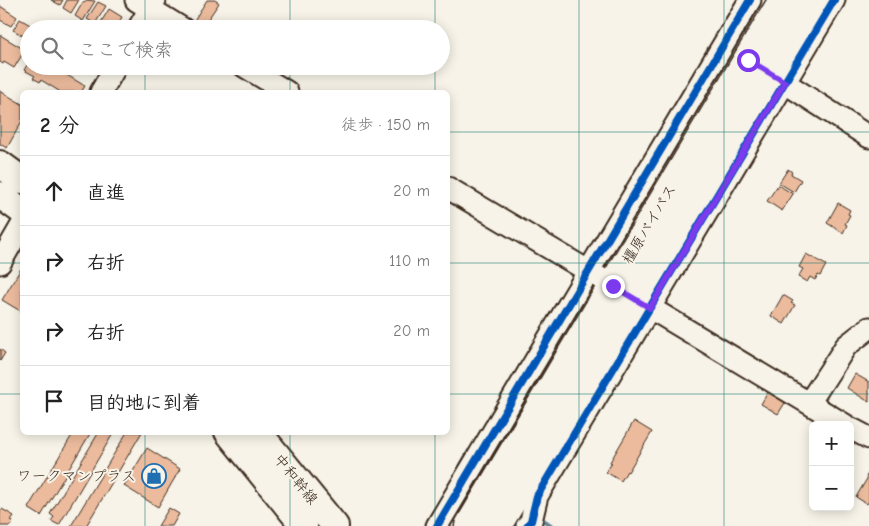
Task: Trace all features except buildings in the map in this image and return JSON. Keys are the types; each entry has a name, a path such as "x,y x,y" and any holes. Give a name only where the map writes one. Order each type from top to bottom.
{"highway":[{"name":"橿原バイパス","path":"767,71 783,0"},
{"name":"橿原バイパス","path":"497,526 810,0"},
{"name":"橿原バイパス","path":"470,526 632,297"}],"main road":[{"path":"0,164 20,179"},
{"path":"0,194 20,209"},
{"name":"中和幹線","path":"230,435 304,526"},
{"name":"中和幹線","path":"260,435 335,526"}],"street":[{"path":"437,526 750,0"},
{"path":"834,0 767,71 869,137"},
{"path":"141,20 147,3 171,20"},
{"path":"101,90 110,75"},
{"path":"259,75 284,90"},
{"path":"450,189 839,421"},
{"path":"0,263 20,228"},
{"path":"528,526 537,496 632,297"},
{"path":"809,403 846,346 869,328"},
{"path":"854,430 869,438"}],"waterway":[{"path":"463,469 460,467 469,451"},
{"path":"539,517 552,526"}],"cycle path":[{"path":"437,526 750,0"},
{"path":"527,526 531,521 537,496 834,0"}],"place":[{"name":"ワークマンプラス","path":"154,476"}],"route":[{"path":"613,286 650,308 785,82 748,60"}]}
